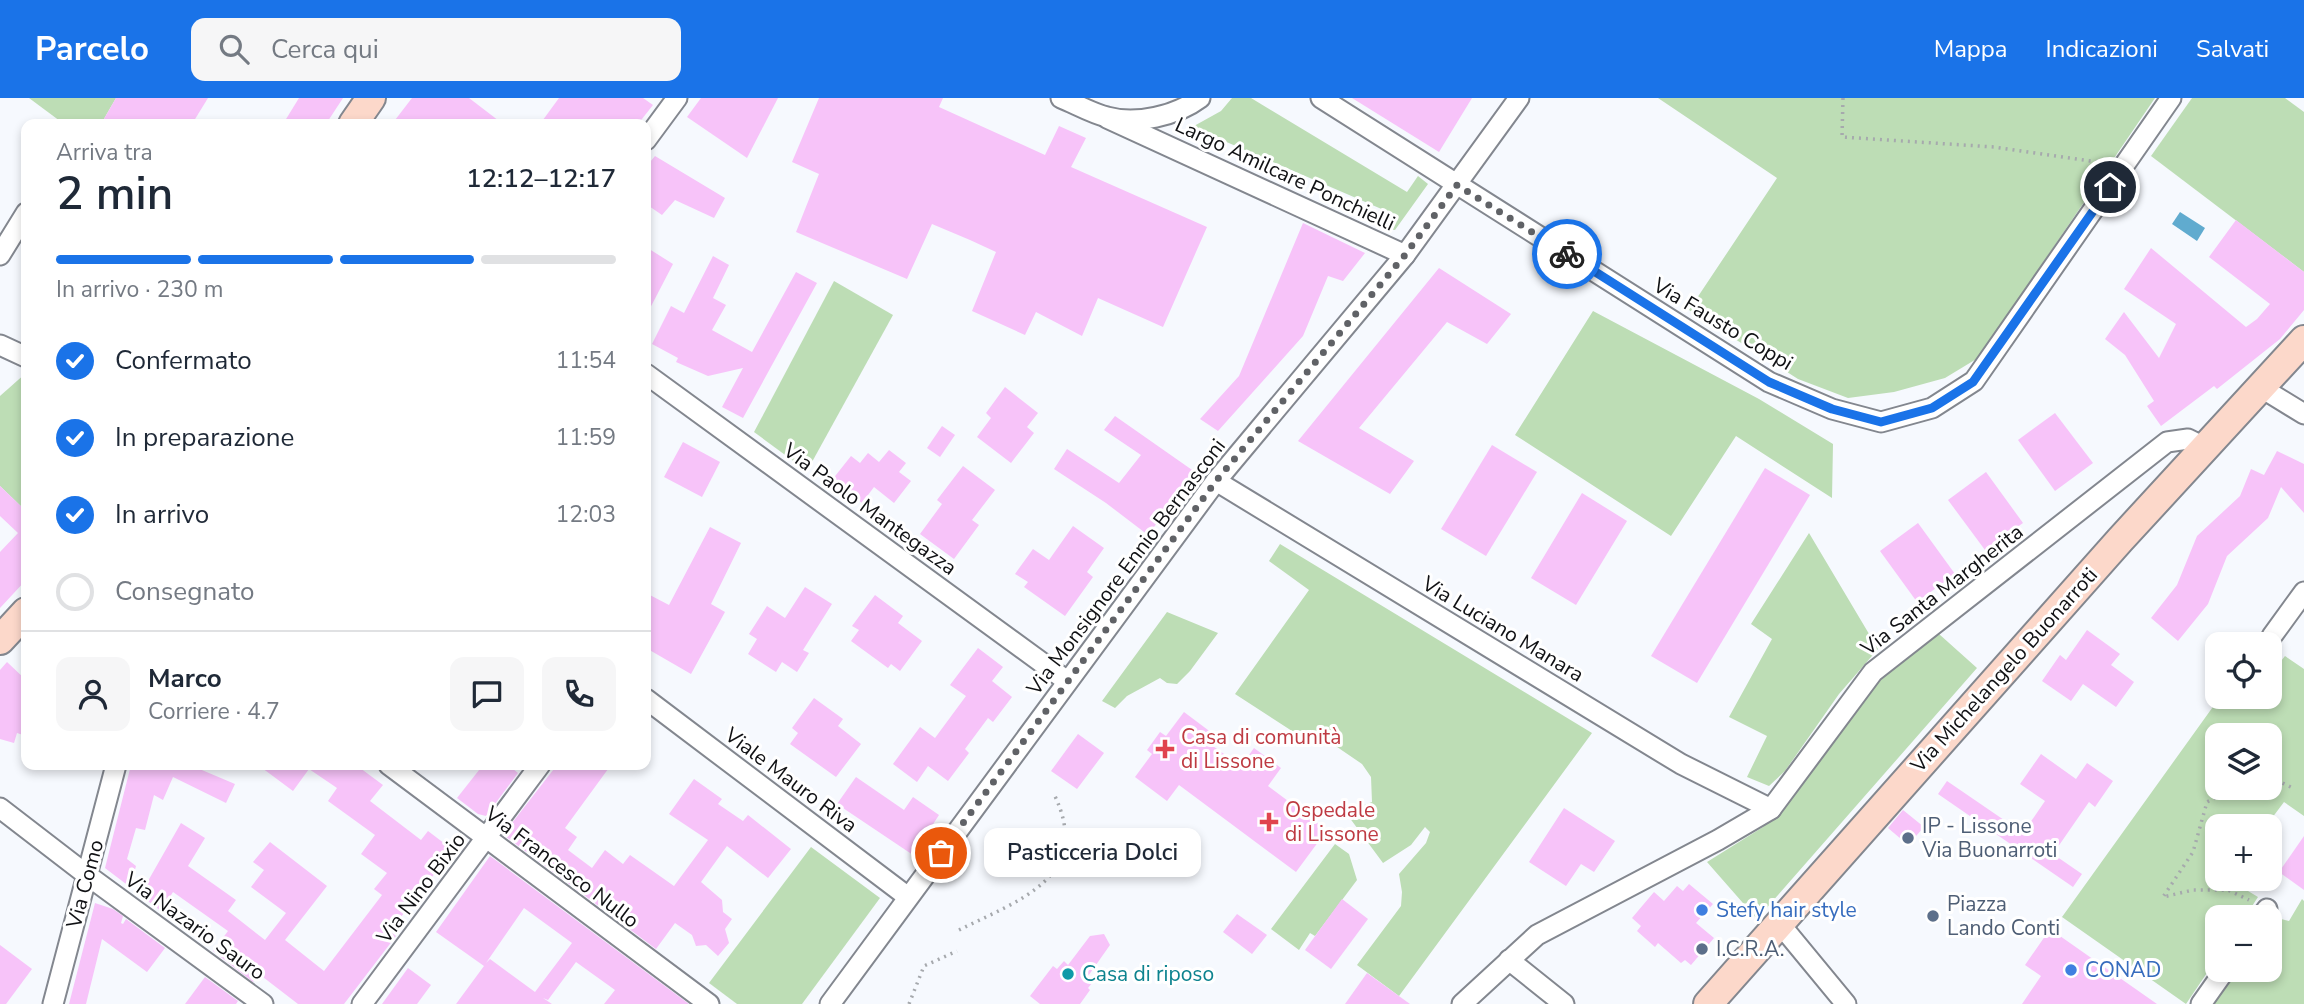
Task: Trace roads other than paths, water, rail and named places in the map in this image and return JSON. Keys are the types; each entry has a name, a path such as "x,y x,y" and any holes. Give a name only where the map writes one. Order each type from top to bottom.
{"street":[{"path":"357,119 371,98"},
{"name":"Largo Amilcare Ponchielli","path":"1061,98 1405,255"},
{"path":"1107,118 1137,120 1174,113 1200,98"},
{"path":"1321,98 1457,185"},
{"name":"Via Monsignore Ennio Bernasconi","path":"830,1004 1216,481 1405,255 1518,98"},
{"name":"Via Fausto Coppi","path":"1457,185 1769,382 1832,409 1881,422 1932,408 1973,382 2171,98"},
{"path":"651,132 672,100"},
{"path":"0,255 21,221"},
{"name":"Via Michelangelo Buonarroti","path":"1708,1004 2204,447 2304,340"},
{"path":"0,345 21,355"},
{"name":"Via Paolo Mantegazza","path":"651,378 1068,681"},
{"path":"2260,387 2304,414"},
{"name":"Via Santa Margherita","path":"1462,1004 1536,935 1718,840 1771,809 1874,672 2167,442 2188,439 2204,447"},
{"name":"Via Luciano Manara","path":"1216,481 1681,764 1771,809"},
{"path":"2275,632 2304,592"},
{"path":"0,640 21,617"},
{"name":"Viale Mauro Riva","path":"651,703 908,897"},
{"name":"Via Como","path":"53,1004 115,770"},
{"name":"Via Francesco Nullo","path":"395,770 709,1004"},
{"name":"Via Nino Bixio","path":"362,1004 536,770"},
{"name":"Via Nazario Sauro","path":"0,808 263,1004"},
{"path":"1780,924 1846,1004"},
{"path":"1510,960 1564,1004"},
{"path":"2201,1004 2217,982"}],"water":[{"path":"2180,212 2205,228 2197,241 2172,224"}],"place":[{"name":"Casa di comunità di Lissone","path":"1165,749"},
{"name":"Ospedale di Lissone","path":"1269,822"},
{"name":"IP - Lissone Via Buonarroti","path":"1908,838"},
{"name":"Pasticceria Dolci","path":"941,853"},
{"name":"Stefy hair style","path":"1702,910"},
{"name":"Piazza Lando Conti","path":"1933,916"},
{"name":"I.C.R.A.","path":"1702,949"},
{"name":"CONAD","path":"2071,970"},
{"name":"Casa di riposo","path":"1068,974"}]}
